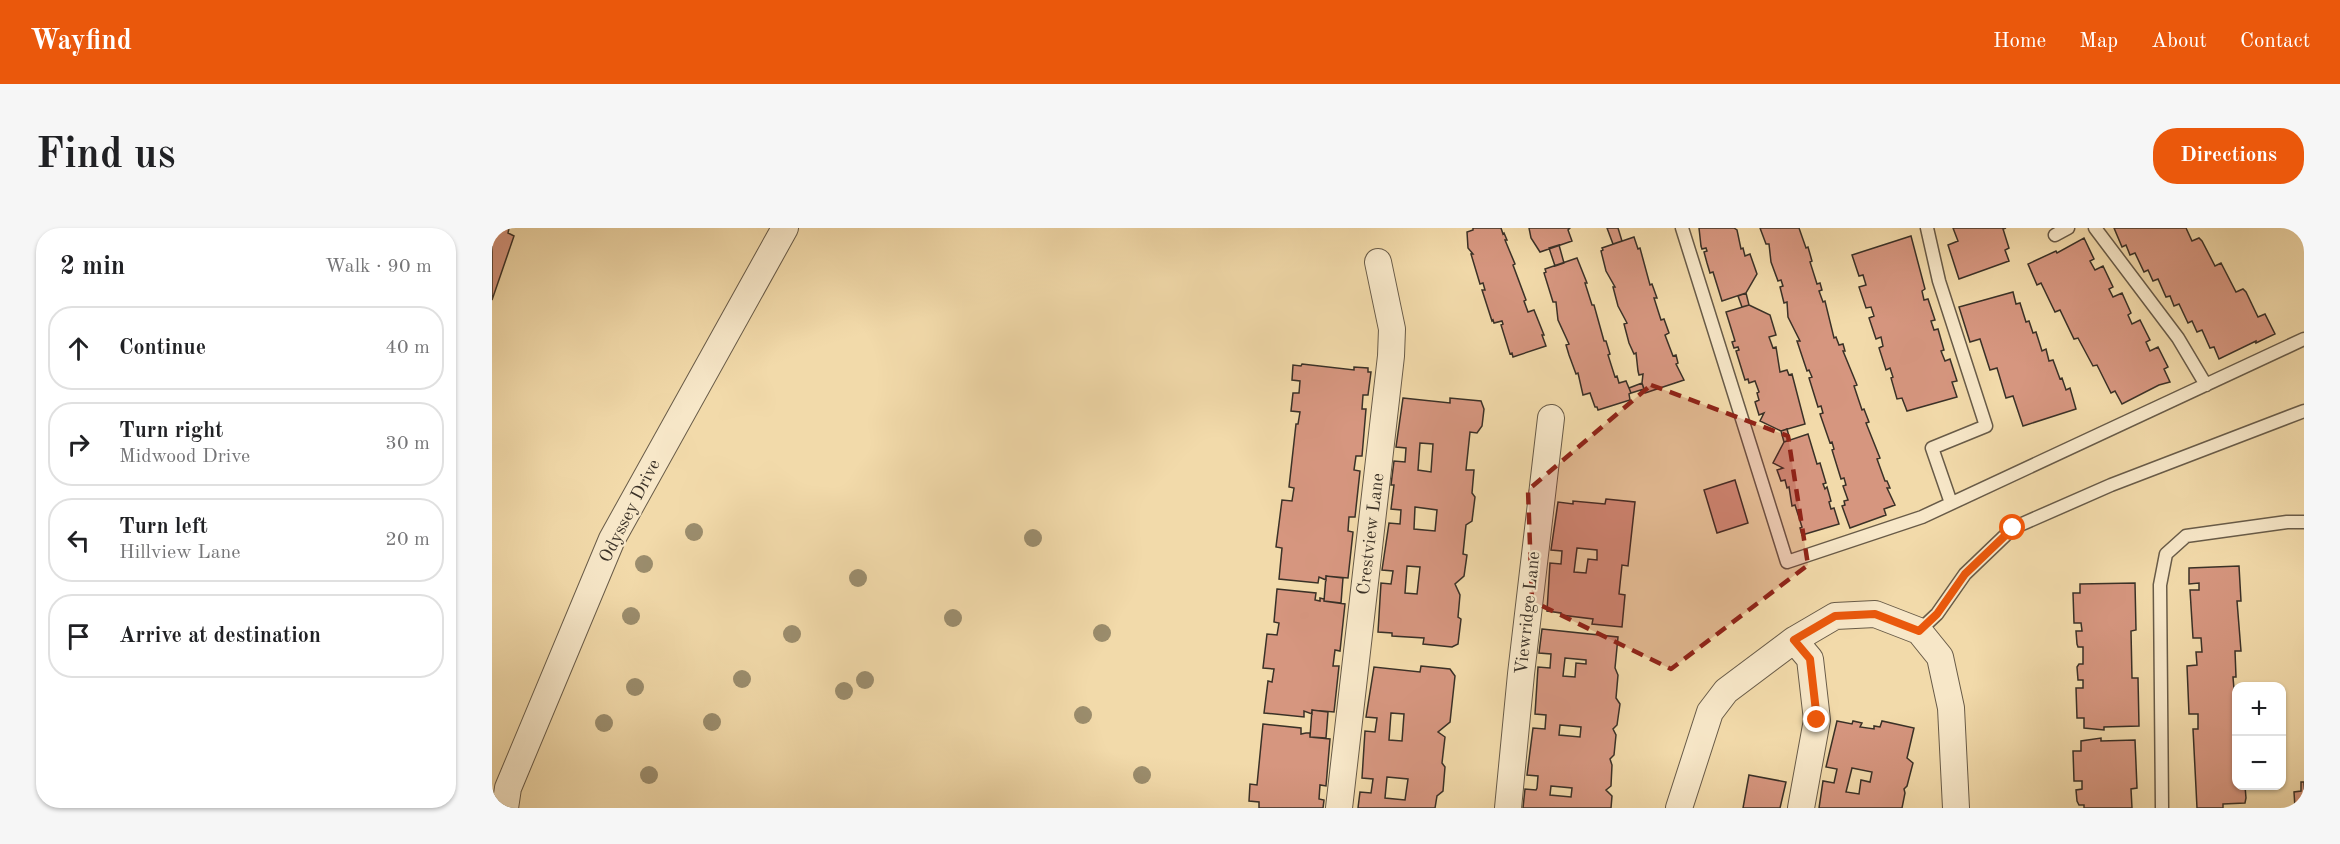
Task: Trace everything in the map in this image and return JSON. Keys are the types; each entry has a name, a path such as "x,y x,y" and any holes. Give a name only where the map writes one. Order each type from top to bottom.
{"street":[{"name":"Odyssey Drive","path":"505,808 508,788 612,539 785,228"},
{"name":"Crestview Lane","path":"1339,808 1391,356 1392,329 1377,262"},
{"name":"Viewridge Lane","path":"1508,808 1551,418"},
{"path":"1679,808 1710,712 1726,691 1794,640 1835,616 1875,614 1919,631 1940,657 1951,708 1956,808"},
{"path":"1794,640 1810,659 1817,720 1801,808"}],"lane":[{"path":"1682,228 1787,562 1922,517 2304,339"},
{"path":"1928,228 1939,281 1986,426 1932,448 1951,503"},
{"path":"2055,235 2068,228"},
{"path":"2096,228 2178,338 2206,385"},
{"path":"1919,631 1937,614 1965,574 2013,528 2112,485 2304,411"},
{"path":"2162,808 2160,585 2166,554 2186,536 2287,522 2304,522"}],"highlighted area":[{"path":"1651,385 1788,436 1808,565 1671,669 1532,601 1528,490"}],"building":[{"path":"492,228 509,228 508,233 514,236 492,300"},
{"path":"1473,228 1501,228 1515,264 1513,265 1528,312 1534,310 1546,346 1513,357 1512,353 1510,354 1501,325 1502,321 1494,323 1492,321 1482,290 1485,290 1483,283 1480,284 1471,254 1473,254 1468,248 1467,232"},
{"path":"1529,228 1570,228 1568,230 1572,241 1540,252 1531,238"},
{"path":"1607,228 1618,228 1622,241 1613,244"},
{"path":"1699,228 1734,228 1737,230 1741,249 1743,248 1745,256 1750,254 1757,274 1746,293 1722,301 1713,272 1710,273 1704,252 1707,251 1706,248 1702,249 1701,246"},
{"path":"1760,228 1799,228 1806,248 1808,247 1812,261 1810,262 1817,284 1820,283 1822,290 1819,291 1823,302 1825,301 1834,338 1836,337 1839,345 1843,344 1845,351 1843,351 1857,385 1854,386 1862,410 1864,409 1869,422 1866,423 1880,458 1877,459 1895,505 1884,509 1886,515 1850,528 1842,506 1845,505 1844,501 1848,500 1843,486 1846,485 1844,478 1841,479 1832,450 1834,449 1832,442 1830,443 1820,414 1823,413 1821,406 1818,407 1809,378 1812,377 1809,370 1807,371 1797,341 1800,341 1788,317 1787,302 1784,303 1780,287 1783,286 1781,280 1778,281 1771,262 1769,244 1766,244"},
{"path":"1953,228 2006,228 2003,229 2009,248 2005,250 2009,261 1959,279 1948,245 1958,241"},
{"path":"2114,228 2186,228 2192,241 2199,238 2202,241 2215,266 2221,263 2236,292 2243,289 2246,292 2258,317 2265,314 2275,334 2219,359 2214,347 2210,348 2202,330 2197,332 2192,321 2188,323 2179,304 2174,306 2170,296 2166,297 2158,279 2153,281 2148,270 2144,272 2135,253 2130,255 2126,245 2122,247"},
{"path":"1911,236 1925,289 1922,291 1924,300 1928,299 1935,320 1931,321 1934,330 1938,329 1945,361 1950,359 1957,381 1952,382 1957,397 1907,411 1902,398 1897,399 1890,368 1886,370 1879,348 1883,346 1881,337 1876,339 1869,318 1874,316 1871,307 1866,308 1859,287 1866,285 1863,275 1859,276 1852,255"},
{"path":"1634,237 1638,249 1640,248 1650,285 1652,284 1657,298 1654,298 1661,320 1664,319 1669,333 1665,335 1673,356 1676,355 1678,363 1676,364 1684,380 1645,393 1642,383 1643,374 1639,375 1636,353 1634,354 1629,343 1624,324 1627,323 1618,306 1613,287 1615,287 1606,271 1601,251 1602,248"},
{"path":"2084,238 2094,259 2090,261 2095,270 2103,266 2113,287 2109,289 2113,297 2122,293 2131,313 2128,315 2132,324 2140,320 2150,340 2146,342 2150,351 2158,347 2168,367 2164,369 2170,382 2159,385 2122,404 2115,391 2111,393 2097,365 2093,366 2078,338 2074,339 2060,310 2055,312 2041,283 2037,285 2028,264 2056,251 2057,253"},
{"path":"1559,245 1564,263 1555,266 1549,248"},
{"path":"1577,258 1604,341 1606,341 1615,377 1617,376 1619,383 1626,381 1631,393 1629,394 1630,400 1598,410 1590,393 1583,395 1578,373 1576,374 1566,345 1569,344 1558,320 1556,302 1553,302 1544,273 1545,269"},
{"path":"2013,292 2016,304 2020,303 2026,322 2029,321 2033,333 2036,332 2042,351 2046,349 2049,361 2053,360 2066,390 2070,388 2076,409 2023,426 2013,396 2006,398 1997,368 1990,370 1980,339 1970,342 1959,307"},
{"path":"1746,293 1749,305 1742,307 1738,296"},
{"path":"1749,305 1770,315 1776,335 1769,337 1773,348 1776,347 1780,372 1787,370 1789,375 1792,374 1805,424 1781,431 1760,421 1764,413 1759,415 1755,402 1759,400 1757,393 1759,392 1755,381 1749,383 1748,379 1745,380 1736,351 1739,350 1738,347 1734,348 1732,342 1735,341 1726,312"},
{"path":"1302,364 1354,370 1354,367 1368,368 1368,372 1371,372 1368,395 1363,395 1362,409 1366,409 1362,456 1356,456 1354,470 1360,471 1355,517 1349,517 1348,531 1353,532 1348,578 1326,576 1326,580 1319,577 1318,583 1279,579 1282,548 1276,547 1282,500 1292,501 1294,488 1289,487 1296,424 1298,424 1300,412 1291,411 1293,393 1299,393 1300,381 1292,380 1293,365 1301,366"},
{"path":"1642,383 1644,389 1631,393 1629,388"},
{"path":"1403,398 1450,403 1450,398 1481,401 1484,409 1482,426 1477,433 1470,432 1466,470 1474,470 1472,493 1475,497 1472,521 1466,525 1463,554 1467,555 1464,576 1455,584 1460,595 1458,617 1461,619 1458,644 1452,647 1423,644 1424,638 1392,636 1392,633 1378,632 1381,583 1391,584 1393,571 1382,570 1389,523 1400,524 1401,510 1391,509 1394,485 1391,485 1394,461 1405,462 1406,448 1396,447","holes":["1420,443 1433,444 1431,472 1418,470","1415,507 1437,510 1435,531 1414,529","1407,566 1420,567 1417,594 1405,593"]},
{"path":"1787,429 1790,440 1784,442 1781,431"},
{"path":"1808,434 1817,464 1820,463 1826,483 1823,484 1825,489 1827,487 1831,509 1834,508 1839,524 1802,535 1800,528 1802,527 1795,505 1792,506 1789,487 1787,488 1785,480 1781,481 1777,470 1783,468 1773,463 1784,442"},
{"path":"1735,480 1748,523 1717,533 1704,490"},
{"path":"1606,499 1635,502 1628,566 1622,565 1619,594 1625,595 1622,627 1592,624 1593,619 1547,611 1550,563 1561,564 1562,551 1551,550 1558,502 1605,504","holes":["1577,548 1597,550 1597,560 1588,559 1586,573 1574,572"]},
{"path":"2239,566 2241,601 2237,601 2241,651 2235,651 2236,677 2233,677 2232,682 2232,790 2245,790 2246,798 2245,803 2223,804 2223,808 2197,808 2193,729 2198,729 2198,714 2189,714 2187,666 2197,665 2196,652 2202,652 2201,638 2193,638 2190,590 2199,590 2199,583 2189,584 2189,568"},
{"path":"1326,576 1343,578 1341,603 1324,601"},
{"path":"2135,583 2136,630 2131,631 2132,678 2138,678 2139,726 2104,727 2104,730 2084,728 2084,718 2077,718 2076,688 2083,688 2083,680 2078,680 2077,667 2083,664 2083,647 2078,647 2077,644 2076,631 2082,631 2081,623 2074,623 2073,593 2080,593 2080,584"},
{"path":"1277,589 1316,593 1315,600 1320,601 1320,598 1324,601 1345,604 1340,651 1335,650 1333,666 1339,666 1334,712 1312,710 1312,714 1304,711 1304,717 1264,713 1268,681 1272,682 1274,669 1263,668 1267,634 1277,635 1279,623 1274,622"},
{"path":"1542,629 1618,637 1615,668 1618,675 1616,698 1620,704 1617,725 1613,729 1616,735 1614,755 1610,759 1611,786 1606,790 1612,796 1611,808 1523,808 1525,789 1536,790 1537,788 1538,776 1527,775 1533,728 1545,729 1546,715 1535,714 1538,667 1550,668 1551,654 1539,653","holes":["1565,658 1586,660 1586,664 1576,663 1575,677 1563,676","1560,725 1581,727 1580,737 1559,735","1551,786 1572,788 1571,797 1550,795"]},
{"path":"1421,666 1450,669 1455,676 1450,722 1438,732 1445,737 1442,763 1445,767 1443,791 1437,796 1435,808 1358,808 1360,792 1371,793 1373,779 1362,778 1365,731 1375,732 1377,718 1366,717 1374,667 1420,672","holes":["1391,713 1404,714 1402,741 1389,740","1387,777 1408,779 1405,800 1385,798"]},
{"path":"1312,710 1328,712 1326,738 1310,737"},
{"path":"1837,721 1852,724 1853,721 1862,723 1860,727 1874,729 1874,726 1880,727 1882,721 1914,728 1907,758 1913,763 1907,786 1904,789 1902,808 1819,808 1823,781 1834,783 1837,769 1826,767","holes":["1852,768 1872,772 1870,782 1861,780 1859,794 1846,792"]},
{"path":"1263,724 1301,728 1301,734 1310,733 1310,737 1330,739 1326,786 1320,785 1319,799 1324,800 1323,808 1259,808 1259,802 1249,801 1250,784 1257,785"},
{"path":"2101,738 2101,741 2135,740 2137,788 2131,789 2132,808 2084,808 2084,805 2079,805 2077,801 2076,790 2082,789 2082,781 2074,781 2073,751 2081,751 2081,741"},
{"path":"1749,775 1786,782 1780,808 1743,808"},
{"path":"2301,782 2304,782 2304,808 2295,808 2294,792 2301,791"}],"route":[{"path":"1817,720 1810,659 1794,640 1835,616 1875,614 1919,631 1937,614 1965,574 2013,528"}]}
